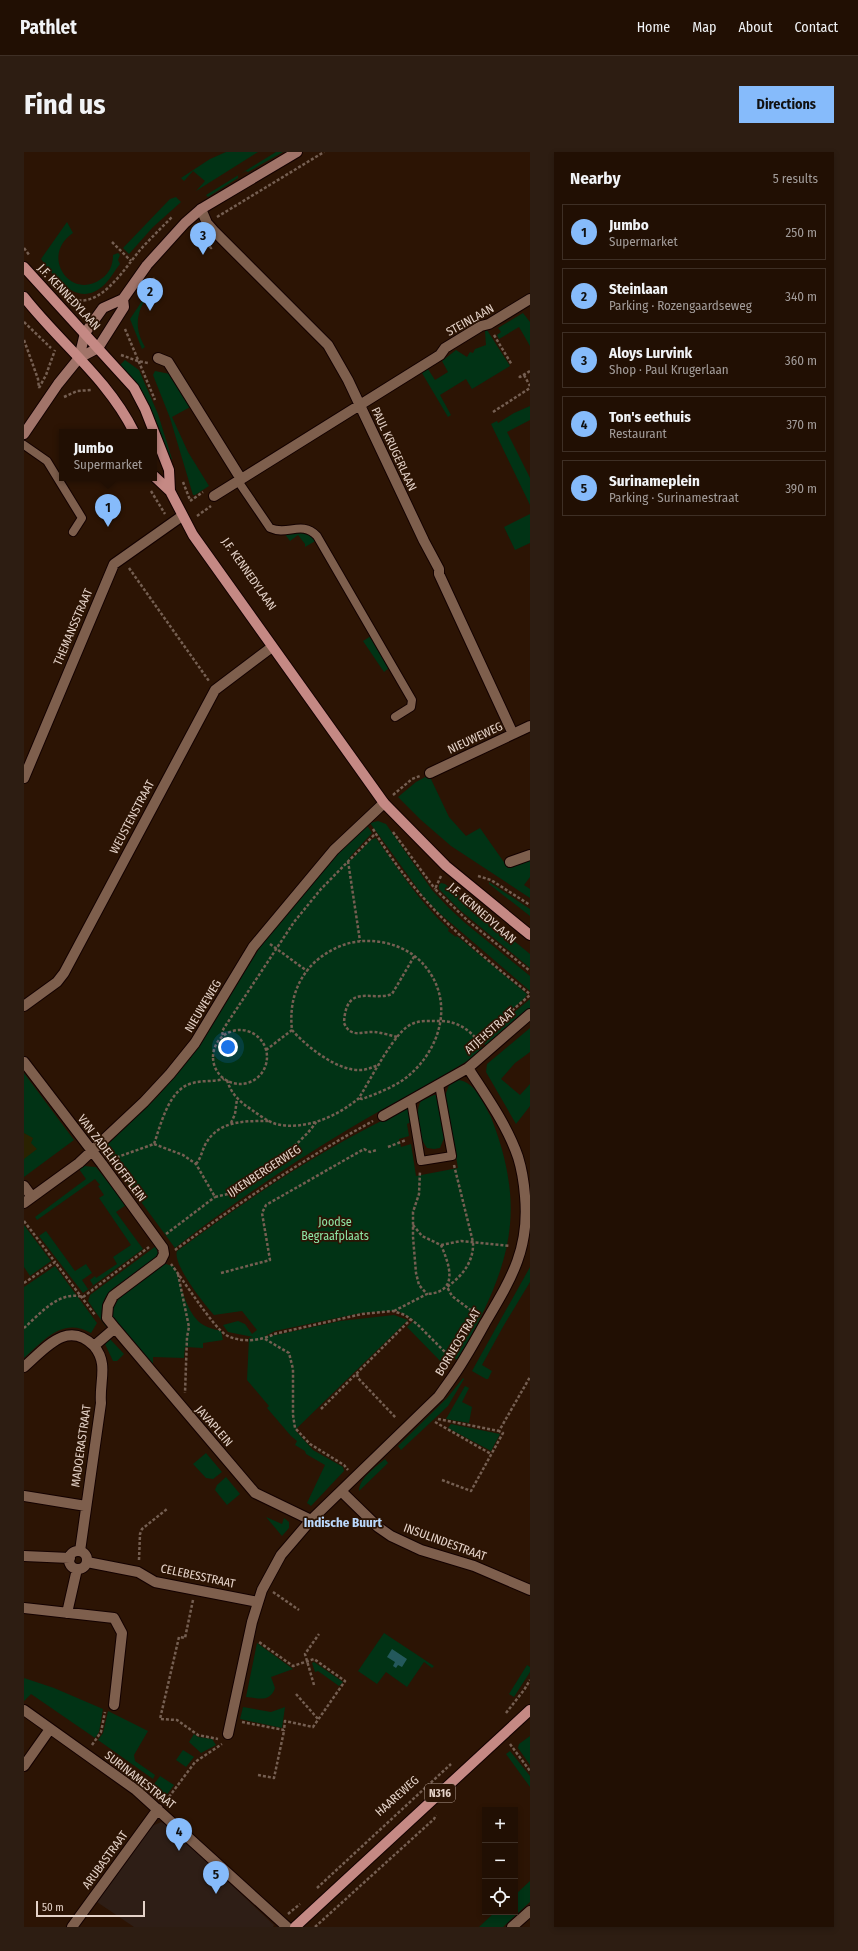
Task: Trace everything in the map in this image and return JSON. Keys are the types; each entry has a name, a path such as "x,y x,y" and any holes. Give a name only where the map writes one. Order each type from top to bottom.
{"main road":[{"name":"J.F. KENNEDYLAAN","path":"24,267 134,388 145,409 153,429"},
{"path":"24,297 118,404 132,429"},
{"name":"J.F. KENNEDYLAAN","path":"157,440 169,470 170,491"},
{"name":"J.F. KENNEDYLAAN","path":"157,479 170,491 193,535 384,803 446,866 530,935"},
{"name":"N316","path":"295,1927 530,1710"}],"street":[{"path":"79,358 85,333 103,308 123,299 170,238 201,209 297,152"},
{"name":"PAUL KRUGERLAAN","path":"201,209 207,223 328,345 342,368 424,541 439,569 439,574 513,734"},
{"path":"24,434 58,384 79,358 98,348 124,307 123,299"},
{"name":"STEINLAAN","path":"214,496 440,356 445,348 530,299"},
{"path":"158,358 168,362 240,480"},
{"name":"THEMANSSTRAAT","path":"24,778 114,564 182,516"},
{"name":"WEUSTENSTRAAT","path":"24,1006 57,982 64,973 215,690 272,647"},
{"name":"NIEUWEWEG","path":"430,773 530,726"},
{"name":"NIEUWEWEG","path":"28,1200 79,1163 144,1102 195,1043 253,947 334,850 366,818 384,803"},
{"path":"510,862 530,855"},
{"name":"ATJEHSTRAAT","path":"468,1068 530,1014"},
{"name":"VAN ZADELHOFFPLEIN","path":"24,1062 102,1164 163,1248 164,1254"},
{"path":"382,1116 439,1086 468,1068"},
{"name":"BORNEOSTRAAT","path":"228,1737 258,1602 264,1585 281,1555 310,1520 439,1396 459,1369 508,1284 525,1246 527,1219 526,1202 523,1175 518,1157 501,1120 468,1068"},
{"path":"24,1186 28,1200"},
{"path":"24,1367 59,1337 70,1334 78,1335 86,1338 94,1346 111,1331 107,1318 109,1301 113,1296 161,1260 164,1254"},
{"name":"JAVAPLEIN","path":"111,1331 180,1406 255,1493 310,1520"},
{"name":"MADOERASTRAAT","path":"80,1551 101,1403 100,1394 104,1366 99,1352 94,1346"},
{"name":"INSULINDESTRAAT","path":"341,1491 368,1518 391,1536 421,1550 474,1566 530,1590"},
{"path":"24,1496 86,1506"},
{"path":"80,1551 85,1554 87,1562 82,1568 77,1569 70,1564 70,1558 75,1552 80,1551"},
{"path":"24,1556 70,1558"},
{"name":"CELEBESSTRAAT","path":"87,1562 138,1572 155,1582 258,1602"},
{"path":"67,1613 77,1569"},
{"path":"24,1608 114,1618 122,1633 114,1702"},
{"name":"SURINAMESTRAAT","path":"24,1710 136,1790 284,1924"},
{"path":"24,1766 50,1729"},
{"name":"ARUBASTRAAT","path":"72,1927 158,1809"},
{"path":"512,1927 530,1911"}],"lane":[{"path":"24,445 47,461 59,481"},
{"path":"240,480 270,528 276,530 306,528 318,536 412,700 411,706 395,718"},
{"path":"59,481 82,518 73,532"},
{"path":"411,1101 421,1161 452,1156 439,1086"}],"path":[{"path":"207,223 324,152"},
{"path":"112,242 131,260"},
{"path":"134,283 153,278 158,272"},
{"path":"153,278 159,294"},
{"path":"80,308 79,301 97,296 109,288"},
{"path":"119,314 156,402"},
{"path":"24,322 36,335 54,350 46,375 39,388 38,379 24,340"},
{"path":"487,324 512,365"},
{"path":"116,352 138,361"},
{"path":"519,376 520,377 530,372"},
{"path":"493,412 530,387 524,375"},
{"path":"77,390 85,390 86,384"},
{"path":"181,478 192,505"},
{"path":"194,509 199,521"},
{"path":"122,558 215,690"},
{"path":"384,803 412,779 426,773 430,773"},
{"path":"366,818 375,834 408,880 437,914 460,936 530,994 478,1040"},
{"name":"J.F. KENNEDYLAAN","path":"389,826 435,889 467,920 530,971"},
{"path":"223,1035 222,1032 224,1028 294,922 348,861 375,834"},
{"path":"348,861 360,940"},
{"name":"J.F. KENNEDYLAAN","path":"435,889 446,866"},
{"name":"J.F. KENNEDYLAAN","path":"476,875 491,880 530,905"},
{"path":"261,938 307,971"},
{"path":"359,1098 362,1099 385,1090 411,1073 432,1047 442,1021 440,995 436,984 429,972 415,955 391,944 360,940 333,948 307,971 297,988 293,1000 291,1021 292,1030 318,1053 344,1067 358,1070 369,1069 380,1064"},
{"path":"397,1036 373,1032 359,1034 350,1032 344,1023 345,1011 351,1001 363,995 384,996 392,994 415,955"},
{"path":"231,1123 269,1121 285,1125 316,1122 352,1104 359,1098 401,1031 412,1024 422,1021 442,1021 463,1026 487,1051"},
{"path":"154,1144 168,1108 182,1088 194,1082 226,1080 244,1084 256,1078 264,1068 267,1059 266,1050 262,1042 249,1031 236,1030 223,1035 217,1042 213,1050 212,1059 215,1067 226,1080 237,1099 269,1121"},
{"path":"266,1050 292,1030"},
{"path":"196,1164 209,1139 231,1123 236,1114 237,1099"},
{"name":"IJKENBERGERWEG","path":"164,1254 170,1253 244,1199 324,1147 382,1116"},
{"path":"102,1164 108,1160 154,1144 183,1155 196,1164 215,1197 224,1196 232,1193 287,1151 313,1128 316,1122"},
{"path":"388,1147 417,1137"},
{"path":"221,1273 270,1260 262,1213 266,1205 364,1149 370,1152 377,1150"},
{"path":"164,1254 211,1318 226,1335 242,1340 265,1339 274,1334 362,1314 393,1311 427,1294 438,1293 458,1280 474,1252 473,1242 452,1156"},
{"path":"421,1161 418,1194 413,1212 413,1224 416,1273 420,1285 427,1294"},
{"path":"24,1221 111,1331"},
{"path":"413,1224 422,1236 441,1245 461,1241 525,1246"},
{"path":"441,1245 446,1256 450,1277 447,1287 452,1296 486,1322"},
{"path":"24,1283 55,1262"},
{"path":"178,1273 189,1327 187,1337 185,1402 180,1406"},
{"path":"24,1328 60,1298 76,1296 83,1297"},
{"path":"393,1311 411,1319 439,1344 459,1369"},
{"path":"321,1409 411,1319"},
{"path":"265,1339 289,1353 293,1369 293,1415 295,1428 310,1444 344,1465 356,1477"},
{"path":"357,1373 358,1378 396,1418"},
{"path":"499,1431 530,1377"},
{"path":"438,1419 503,1433 471,1491 442,1480"},
{"path":"435,1422 491,1454"},
{"path":"138,1572 140,1534 142,1530 167,1509"},
{"path":"264,1585 299,1610"},
{"path":"196,1589 185,1638 178,1637 160,1719 177,1720 198,1735 228,1737"},
{"path":"314,1685 305,1654 319,1634"},
{"path":"250,1635 293,1666 314,1659 345,1681 313,1727 285,1722 274,1778 258,1775"},
{"path":"502,1717 524,1690 530,1680"},
{"path":"296,1694 318,1719"},
{"path":"86,1754 101,1732 106,1709 114,1702"},
{"path":"231,1719 284,1730"},
{"path":"158,1809 168,1800 195,1762 228,1737"},
{"path":"510,1745 530,1771"},
{"name":"HAAREWEG","path":"312,1893 454,1762"},
{"path":"284,1924 302,1902"}],"shaded area":[{"path":"161,1822 169,1826 274,1925 273,1927 134,1927 97,1902 150,1827"}],"green space":[{"path":"226,152 258,152 196,191 205,181 193,171 184,181 181,178 210,159"},
{"path":"276,152 283,152 248,172 246,171 241,174"},
{"path":"238,175 238,178 208,197 206,195"},
{"path":"176,197 181,202 153,227 129,254 123,248 170,199"},
{"path":"67,222 73,233 63,242 59,253 59,263 63,273 70,280 79,284 90,284 101,279 110,269 113,255 118,253 120,255 118,260 120,264 107,282 95,291 86,294 77,293 61,283 41,259"},
{"path":"148,292 149,293 139,313 138,319 139,333 145,347 142,349 130,319"},
{"path":"523,313 530,322 530,346 519,327 499,339 497,335 501,332 498,328"},
{"path":"487,330 510,366 472,389 466,379 440,395 451,415 448,417 422,373 428,369 435,380 448,372 442,361 456,350 467,357 470,352 473,353 475,349 486,345 485,331"},
{"path":"125,360 139,370 158,414 172,459 170,460 157,435 157,429 154,429 120,365"},
{"path":"155,371 170,374 192,406 172,417 188,452 209,486 195,495 193,495 170,418 153,375"},
{"path":"530,406 530,420 507,432 530,478 530,505 491,424 497,421 498,423 514,413"},
{"path":"530,514 530,543 515,550 504,527"},
{"path":"308,532 317,540 305,547 305,544 298,535 290,541 284,533"},
{"path":"371,636 389,668 384,672 363,641"},
{"path":"427,776 430,777 449,817 466,836 480,828 508,868 530,859 530,877 524,885 530,889 530,898 451,846 421,820 398,797 416,782"},
{"path":"378,821 386,824 432,890 448,907 530,976 530,991 437,911 423,896 370,823"},
{"path":"367,825 372,833 349,858 351,860 371,840 376,838 410,886 438,919 449,929 448,931 456,937 457,936 527,994 525,998 475,1040 483,1051 450,1072 347,1130 259,1186 175,1248 111,1161 106,1152 107,1145 157,1097 183,1067 196,1050 263,942 322,869"},
{"path":"489,882 530,909 530,916 489,884"},
{"path":"441,883 445,884 530,954 530,968 461,911 439,889 439,885"},
{"path":"530,999 530,1009 486,1046 481,1040"},
{"path":"530,1028 530,1052 515,1063 501,1079 520,1095 530,1084 530,1106 516,1124 486,1072 487,1064"},
{"path":"24,1073 74,1140 24,1177"},
{"name":"Joodse Begraafplaats","path":"458,1080 470,1085 482,1100 491,1117 503,1153 509,1185 511,1214 508,1243 500,1270 489,1299 458,1360 453,1358 446,1367 407,1327 414,1320 398,1311 361,1313 275,1331 265,1336 340,1321 394,1315 408,1320 295,1430 313,1450 343,1467 344,1471 311,1506 307,1503 325,1465 306,1454 305,1451 295,1445 297,1441 267,1408 269,1406 247,1380 249,1338 253,1337 228,1332 223,1325 238,1321 245,1324 252,1334 257,1330 242,1311 214,1315 197,1294 184,1274 179,1265 177,1251 261,1192 318,1156 377,1123 408,1108 411,1122 407,1124 409,1136 399,1139 401,1147 411,1144 416,1176 458,1168 445,1096 449,1085"},
{"path":"436,1095 444,1138 440,1148 434,1149 427,1148 424,1144 418,1125 418,1112 421,1101"},
{"path":"84,1166 96,1167 126,1205 116,1212 143,1249 83,1293 39,1236 46,1231 75,1271 86,1264 92,1273 82,1280 88,1289 93,1285 90,1280 95,1276 96,1278 117,1264 113,1257 131,1245 99,1198 104,1195 98,1186 100,1185 95,1179 37,1220 35,1217 86,1179 79,1169"},
{"path":"24,1225 51,1261 30,1276 24,1267"},
{"path":"156,1246 158,1253 153,1261 110,1291 105,1299 102,1311 106,1327 88,1301 90,1295"},
{"path":"163,1263 175,1267 184,1296 194,1316 203,1325 221,1331 223,1340 203,1343 203,1348 185,1347 184,1358 153,1357 153,1366 151,1366 113,1318 113,1308 118,1299"},
{"path":"55,1266 97,1323 91,1333 81,1329 71,1328 63,1329 54,1333 24,1358 24,1287"},
{"path":"530,1267 530,1282 482,1365 492,1371 488,1379 486,1379 472,1371"},
{"path":"110,1339 124,1354 117,1361 113,1361 105,1344"},
{"path":"463,1378 464,1379 448,1406 401,1450 398,1446 447,1398"},
{"path":"465,1386 469,1388 462,1402 472,1407 469,1423 446,1419"},
{"path":"451,1424 500,1434 491,1451 448,1428"},
{"path":"206,1453 222,1472 213,1479 206,1478 193,1464"},
{"path":"385,1459 388,1463 359,1491 365,1477"},
{"path":"226,1477 240,1494 227,1505 215,1490 217,1485"},
{"path":"266,1517 282,1524 284,1518 289,1522 289,1528 282,1536"},
{"path":"384,1633 434,1666 432,1668 424,1662 407,1687 386,1672 377,1684 358,1671"},
{"path":"257,1643 293,1669 271,1677 275,1688 273,1693 267,1698 259,1699 246,1697"},
{"path":"314,1662 343,1682 339,1686 318,1671 315,1672 312,1663"},
{"path":"527,1665 530,1667 530,1672 514,1697 509,1694"},
{"path":"24,1678 54,1688 103,1709 99,1732 95,1738 31,1694 24,1701"},
{"path":"243,1707 271,1712 285,1707 282,1728 240,1719"},
{"path":"108,1711 148,1731 134,1755 135,1761 155,1775 153,1779 98,1740 103,1733"},
{"path":"194,1734 198,1737 212,1739 216,1745 201,1753 189,1742"},
{"path":"530,1736 530,1765 518,1748 519,1744"},
{"path":"183,1750 194,1757 186,1767 176,1760"},
{"path":"510,1751 530,1776 530,1787 506,1754"},
{"path":"160,1776 174,1785 165,1797 152,1787"},
{"path":"530,1881 530,1902 518,1913 518,1892"},
{"path":"492,1915 516,1915 503,1927 479,1927"}],"sand":[{"path":"24,1133 33,1138 31,1143 37,1149 24,1159"}],"water":[{"path":"392,1649 407,1659 402,1667 398,1665 396,1668 393,1666 395,1662 387,1657"}],"place":[{"name":"Aloys Lurvink","path":"203,255"},
{"name":"Steinlaan","path":"150,311"},
{"name":"Jumbo","path":"108,527"},
{"name":"Ton's eethuis","path":"179,1851"},
{"name":"Surinameplein","path":"216,1894"}],"district":[{"name":"Indische Buurt","path":"343,1522"}]}
